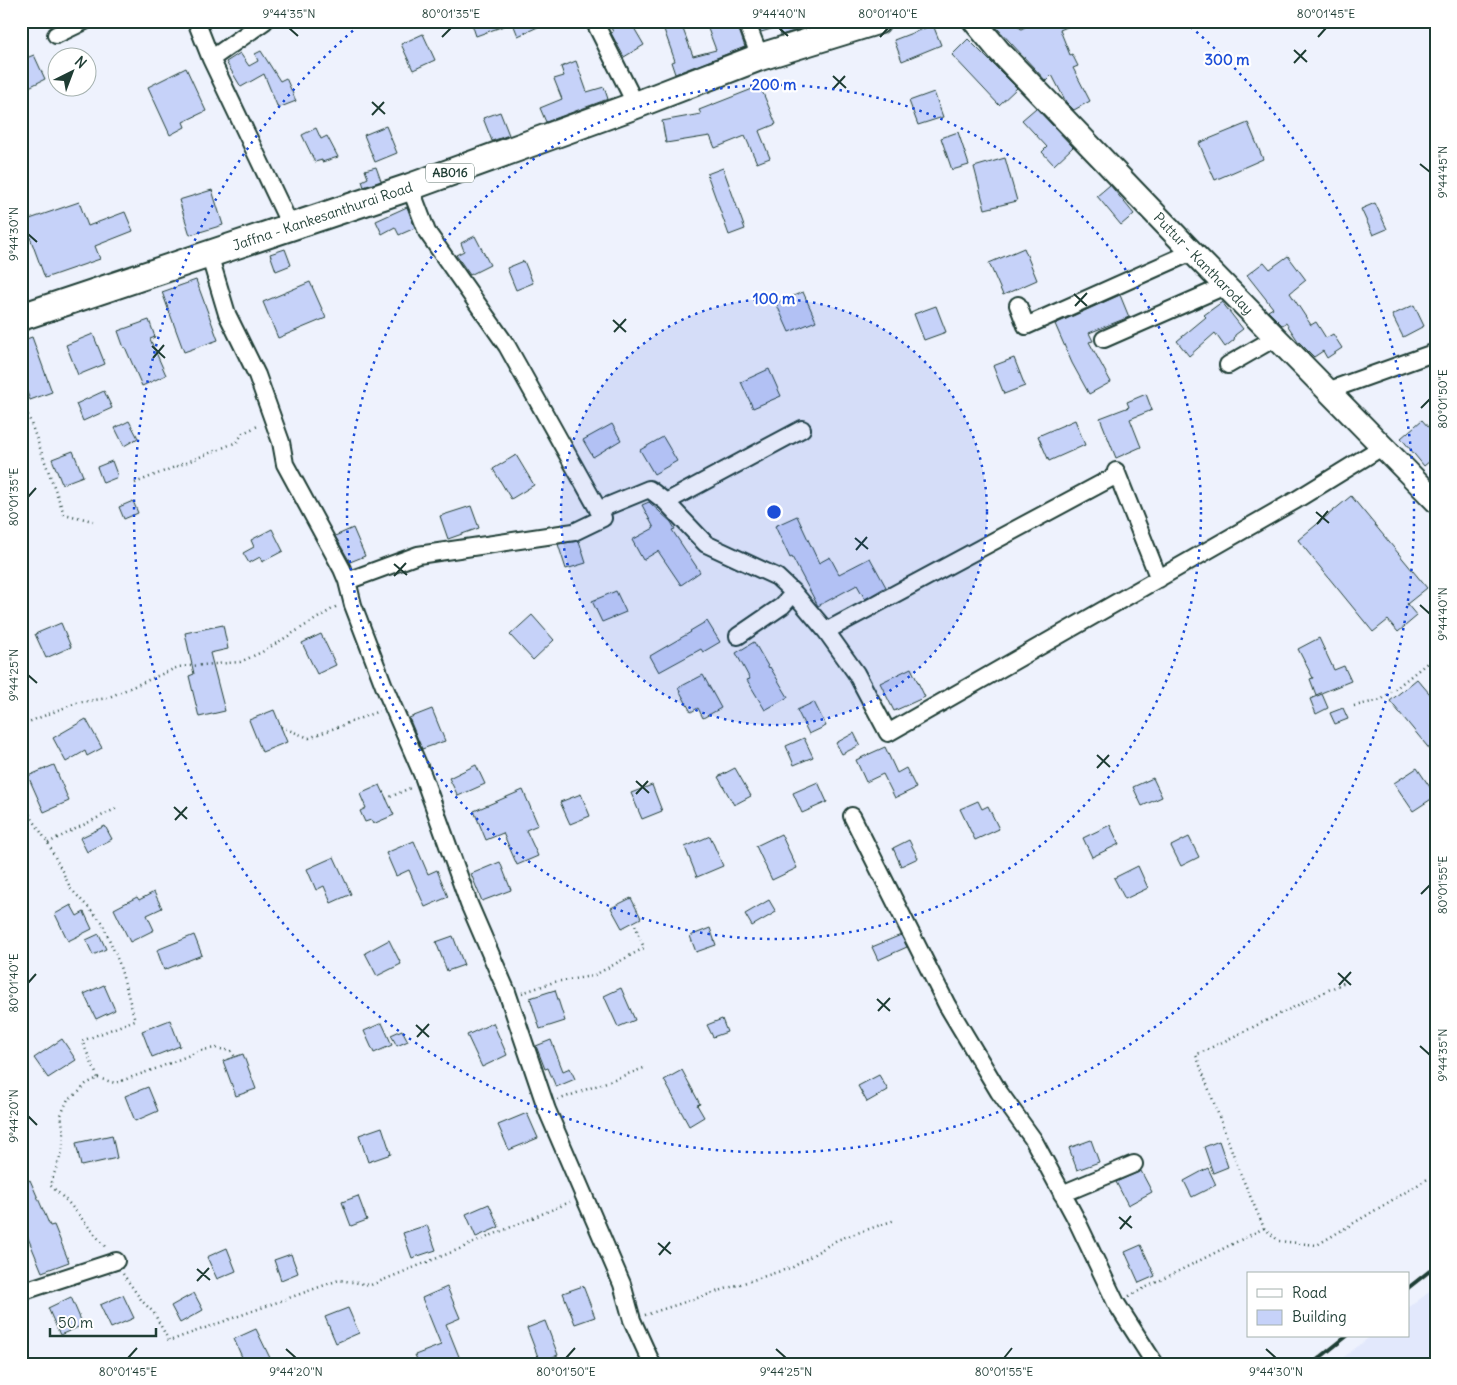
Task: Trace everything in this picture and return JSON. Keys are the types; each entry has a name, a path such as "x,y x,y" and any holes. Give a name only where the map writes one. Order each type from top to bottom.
{"main road":[{"name":"Jaffna - Kankesanthurai Road","path":"21,317 410,187 760,58 877,21"},
{"name":"Puttur - Kantharoday","path":"974,21 999,51 1382,447 1428,483 1436,501"}],"street":[{"path":"56,35 85,21"},
{"path":"196,21 211,59 291,227"},
{"path":"211,59 264,21"},
{"path":"594,21 636,105"},
{"path":"746,21 760,58"},
{"path":"347,581 418,555 574,532 603,518 508,346 427,232 410,187"},
{"path":"1018,305 1026,326 1192,252"},
{"path":"209,254 227,314 257,376 281,442 285,464 347,581 351,598 425,782 469,904 508,998 545,1105 622,1284 632,1320 652,1364"},
{"path":"1104,339 1225,286"},
{"path":"1228,365 1275,338"},
{"path":"1327,391 1436,352"},
{"path":"666,502 802,429"},
{"path":"598,510 649,489 666,502 706,544 777,577 794,593 826,631 856,673 888,733 1296,500 1382,447"},
{"path":"826,631 1116,473 1158,579"},
{"path":"738,636 782,606 794,593"},
{"path":"852,816 947,1005 998,1092 1033,1139 1116,1303 1155,1364"},
{"path":"1062,1194 1134,1164"},
{"path":"21,1292 116,1261"}],"path":[{"path":"21,396 64,514 93,521"},
{"path":"135,483 237,442 242,433 273,420"},
{"path":"21,725 76,703 106,698 178,667 240,662 262,652 351,598"},
{"path":"1354,706 1381,700 1436,656"},
{"path":"281,726 309,738 393,706"},
{"path":"386,799 425,782"},
{"path":"21,798 22,806 48,843 71,889 102,922 119,963 135,1020 82,1042 98,1078"},
{"path":"48,843 117,808"},
{"path":"508,998 554,982 593,976 644,948 634,922"},
{"path":"1345,982 1196,1055 1241,1175 1264,1228 1279,1241 1317,1245 1436,1174"},
{"path":"235,1056 231,1051 216,1048 202,1050 114,1083 98,1078 86,1084 78,1093 68,1099 61,1116 64,1133 62,1152 50,1185 97,1235 116,1261 127,1281 154,1313 169,1341 339,1280 371,1285 584,1196"},
{"path":"545,1105 644,1068"},
{"path":"632,1320 793,1267 837,1240 895,1220"},
{"path":"1116,1303 1264,1228"}],"shaded area":[{"path":"1436,1287 1436,1364 1335,1364 1368,1338 1410,1338 1410,1306"}],"building":[{"path":"471,21 512,21 512,23 476,36"},
{"path":"512,21 551,21 518,36"},
{"path":"608,21 630,21 644,45 624,57 611,33 613,32"},
{"path":"661,21 680,21 693,56 716,50 705,21 736,21 745,47 675,74 671,62 675,61"},
{"path":"757,21 787,21 787,23 792,21 823,22 781,35 778,27 761,32"},
{"path":"1001,21 1014,21 1021,29 1037,21 1081,21 1060,30 1070,55 1072,54 1078,66 1073,68 1090,101 1074,110 1066,102 1052,75 1046,81 998,29 996,26"},
{"path":"933,25 941,45 902,61 894,40"},
{"path":"423,34 435,60 413,70 401,44"},
{"path":"968,39 1017,88 999,105 952,55"},
{"path":"261,51 280,81 286,78 296,101 278,108 264,74 241,87 226,62 240,53 249,66 258,61 255,54"},
{"path":"34,55 45,79 25,89 21,81 21,60"},
{"path":"576,61 587,92 604,87 608,99 546,122 540,108 562,99 554,79 564,76 561,67"},
{"path":"186,68 206,111 183,122 185,127 170,135 148,87"},
{"path":"760,86 776,124 759,131 770,158 757,163 745,136 715,148 710,136 666,143 662,121 701,114 699,110"},
{"path":"934,92 943,117 918,125 909,101"},
{"path":"1036,108 1073,147 1054,165 1042,152 1047,147 1022,120"},
{"path":"500,112 509,135 492,141 483,118"},
{"path":"1248,123 1263,159 1215,180 1199,143"},
{"path":"386,126 397,153 375,162 364,135"},
{"path":"316,128 321,139 327,136 338,157 315,162 302,135"},
{"path":"958,132 969,165 952,170 941,138"},
{"path":"1005,158 1017,201 985,209 974,167"},
{"path":"376,167 381,181 364,187 362,181 368,178 365,170"},
{"path":"723,168 745,229 729,235 707,174"},
{"path":"1110,185 1134,214 1121,225 1097,196"},
{"path":"212,190 223,225 190,235 179,200"},
{"path":"79,202 88,226 125,212 133,231 95,246 100,259 45,278 24,221"},
{"path":"1375,203 1387,229 1373,235 1361,209"},
{"path":"407,207 415,228 399,235 395,227 382,234 376,221"},
{"path":"475,236 490,265 470,275 456,255 464,251 461,243"},
{"path":"1024,248 1037,280 1003,295 989,263"},
{"path":"285,249 291,265 276,271 270,254"},
{"path":"1288,256 1306,280 1290,293 1311,325 1316,322 1326,338 1333,334 1342,348 1327,358 1323,351 1314,357 1298,341 1286,323 1282,325 1268,311 1273,308 1247,275 1264,262 1270,269"},
{"path":"524,261 533,283 516,290 507,268"},
{"path":"196,280 218,340 184,352 162,292"},
{"path":"310,282 326,318 278,338 263,302"},
{"path":"803,292 816,321 789,332 776,303"},
{"path":"1120,295 1129,317 1089,333 1093,341 1089,342 1111,382 1089,394 1072,363 1055,324"},
{"path":"1222,302 1243,329 1225,347 1215,333 1189,356 1177,341 1206,317 1204,315"},
{"path":"1414,305 1424,326 1403,337 1392,315"},
{"path":"936,306 946,332 924,340 914,314"},
{"path":"149,320 155,337 150,339 166,375 142,386 118,331"},
{"path":"93,334 105,364 78,375 66,345"},
{"path":"32,337 52,392 30,400 21,377 21,341"},
{"path":"1014,358 1025,386 1004,394 993,366"},
{"path":"769,369 781,396 753,408 741,382"},
{"path":"104,391 112,408 83,421 76,404"},
{"path":"1146,394 1152,410 1130,419 1141,447 1116,458 1100,418 1129,407 1127,402"},
{"path":"1075,420 1085,445 1049,461 1038,436"},
{"path":"1422,420 1436,436 1436,456 1424,466 1401,438"},
{"path":"129,421 138,438 124,446 115,428"},
{"path":"612,424 621,440 593,457 583,440"},
{"path":"663,437 677,461 654,474 640,450"},
{"path":"73,451 83,476 62,484 52,459"},
{"path":"516,455 534,485 511,499 493,469"},
{"path":"112,461 118,477 103,483 97,467"},
{"path":"1351,496 1427,588 1407,604 1417,616 1398,632 1388,620 1373,632 1298,540"},
{"path":"133,501 138,513 124,519 119,507"},
{"path":"649,502 671,522 675,529 672,530 700,572 681,585 658,551 643,560 632,540 654,528 642,505"},
{"path":"471,506 479,528 448,539 440,516"},
{"path":"797,516 819,563 830,557 839,574 870,558 886,587 865,599 857,585 818,606 792,557 790,558 775,526"},
{"path":"353,528 365,556 350,562 335,536"},
{"path":"272,529 283,551 262,562 260,557 249,563 243,553 254,547 251,540"},
{"path":"579,541 586,563 566,569 558,544"},
{"path":"616,591 626,612 602,622 592,601"},
{"path":"532,615 554,640 533,660 510,635"},
{"path":"707,621 720,642 703,652 701,649 659,672 650,656"},
{"path":"61,623 71,647 46,658 35,634"},
{"path":"223,625 228,649 210,653 225,711 199,717 189,676 194,674 185,633"},
{"path":"321,634 336,665 317,674 302,643"},
{"path":"1319,638 1334,670 1344,666 1351,681 1316,695 1310,679 1313,678 1298,649"},
{"path":"754,642 788,697 765,710 747,680 750,679 736,653"},
{"path":"911,668 925,697 894,711 880,683"},
{"path":"703,675 721,708 703,718 698,708 691,712 678,688"},
{"path":"1417,679 1436,701 1436,757 1390,701"},
{"path":"1322,694 1328,708 1316,714 1310,699"},
{"path":"814,702 826,726 809,734 797,710"},
{"path":"1343,708 1348,719 1335,724 1330,713"},
{"path":"432,709 445,741 422,749 409,718"},
{"path":"274,710 287,742 262,752 249,720"},
{"path":"86,719 102,748 87,756 85,751 66,762 53,738"},
{"path":"854,733 860,745 842,754 836,743"},
{"path":"804,738 813,757 794,765 786,746"},
{"path":"885,747 897,773 906,768 916,788 895,798 883,774 866,782 856,760"},
{"path":"54,765 69,801 44,812 28,776"},
{"path":"476,765 485,784 458,796 449,778"},
{"path":"735,768 751,796 734,805 718,777"},
{"path":"1417,768 1436,796 1413,811 1394,783"},
{"path":"1153,778 1162,797 1142,806 1133,787"},
{"path":"818,782 827,802 802,813 793,793"},
{"path":"380,785 394,815 373,824 371,820 365,822 360,811 366,808 360,794"},
{"path":"652,785 662,811 642,819 631,793"},
{"path":"523,790 538,825 526,830 538,856 517,865 503,833 486,840 474,811"},
{"path":"581,794 590,816 570,824 560,802"},
{"path":"978,801 982,809 988,806 999,829 975,840 960,809"},
{"path":"1110,825 1119,844 1092,857 1083,838"},
{"path":"105,826 112,839 87,852 80,838"},
{"path":"781,834 797,868 772,880 756,846"},
{"path":"710,836 723,866 697,877 685,847"},
{"path":"1189,837 1199,857 1181,866 1171,846"},
{"path":"909,840 918,858 901,866 893,848"},
{"path":"414,841 428,874 437,870 448,897 425,907 409,870 396,876 386,853"},
{"path":"334,857 351,894 331,903 324,886 316,890 307,869"},
{"path":"500,862 511,890 482,901 471,874"},
{"path":"1138,866 1148,888 1125,899 1114,878"},
{"path":"154,892 162,908 147,915 154,930 130,942 114,909 137,897 139,900"},
{"path":"631,898 641,918 622,928 611,908"},
{"path":"769,900 776,912 752,926 745,914"},
{"path":"71,905 77,916 84,912 92,929 68,941 55,914"},
{"path":"710,928 716,945 696,952 690,936"},
{"path":"99,934 106,949 93,955 86,940"},
{"path":"194,935 202,955 164,970 157,950"},
{"path":"901,935 907,947 878,960 872,947"},
{"path":"453,936 464,965 447,971 436,942"},
{"path":"389,940 401,964 377,976 365,953"},
{"path":"104,985 115,1010 96,1019 84,994"},
{"path":"621,988 635,1020 618,1027 604,996"},
{"path":"555,990 565,1021 540,1029 530,998"},
{"path":"722,1019 727,1032 713,1037 707,1025"},
{"path":"170,1020 180,1046 152,1057 142,1031"},
{"path":"382,1023 392,1045 374,1053 364,1031"},
{"path":"493,1023 507,1055 482,1067 467,1035"},
{"path":"402,1030 408,1041 397,1046 391,1035"},
{"path":"62,1039 76,1060 48,1078 34,1058"},
{"path":"551,1040 563,1071 570,1068 575,1079 556,1087 548,1068 545,1069 536,1046"},
{"path":"243,1054 256,1089 236,1096 223,1061"},
{"path":"682,1070 700,1104 697,1105 704,1117 689,1126 664,1080"},
{"path":"879,1075 888,1090 867,1102 858,1086"},
{"path":"148,1087 158,1111 135,1121 125,1096"},
{"path":"527,1113 538,1138 509,1150 498,1125"},
{"path":"382,1127 391,1154 368,1162 359,1135"},
{"path":"112,1135 117,1158 81,1166 76,1143"},
{"path":"1091,1140 1099,1162 1077,1170 1069,1148"},
{"path":"1219,1141 1228,1167 1213,1173 1204,1147"},
{"path":"1208,1168 1216,1185 1192,1197 1184,1181"},
{"path":"1141,1171 1152,1192 1128,1205 1116,1182"},
{"path":"30,1180 50,1226 54,1225 69,1262 42,1272 21,1221 21,1184"},
{"path":"358,1196 367,1220 351,1226 342,1202"},
{"path":"489,1204 499,1227 476,1237 466,1214"},
{"path":"427,1225 436,1250 412,1258 403,1233"},
{"path":"1141,1245 1155,1276 1139,1283 1125,1252"},
{"path":"227,1248 236,1271 217,1279 207,1257"},
{"path":"291,1254 298,1273 281,1280 274,1260"},
{"path":"583,1286 595,1317 575,1324 563,1293"},
{"path":"447,1287 460,1318 446,1324 462,1364 419,1364 415,1355 441,1345 422,1298"},
{"path":"194,1293 203,1310 180,1323 171,1306"},
{"path":"123,1295 134,1318 111,1328 100,1305"},
{"path":"71,1297 83,1325 60,1335 48,1308"},
{"path":"348,1308 359,1333 336,1343 325,1317"},
{"path":"545,1321 558,1355 540,1362 527,1328"},
{"path":"256,1329 270,1358 258,1364 245,1364 234,1339"}],"railway":[{"path":"1410,1286 1436,1266"},
{"path":"1312,1364 1344,1338"}]}
